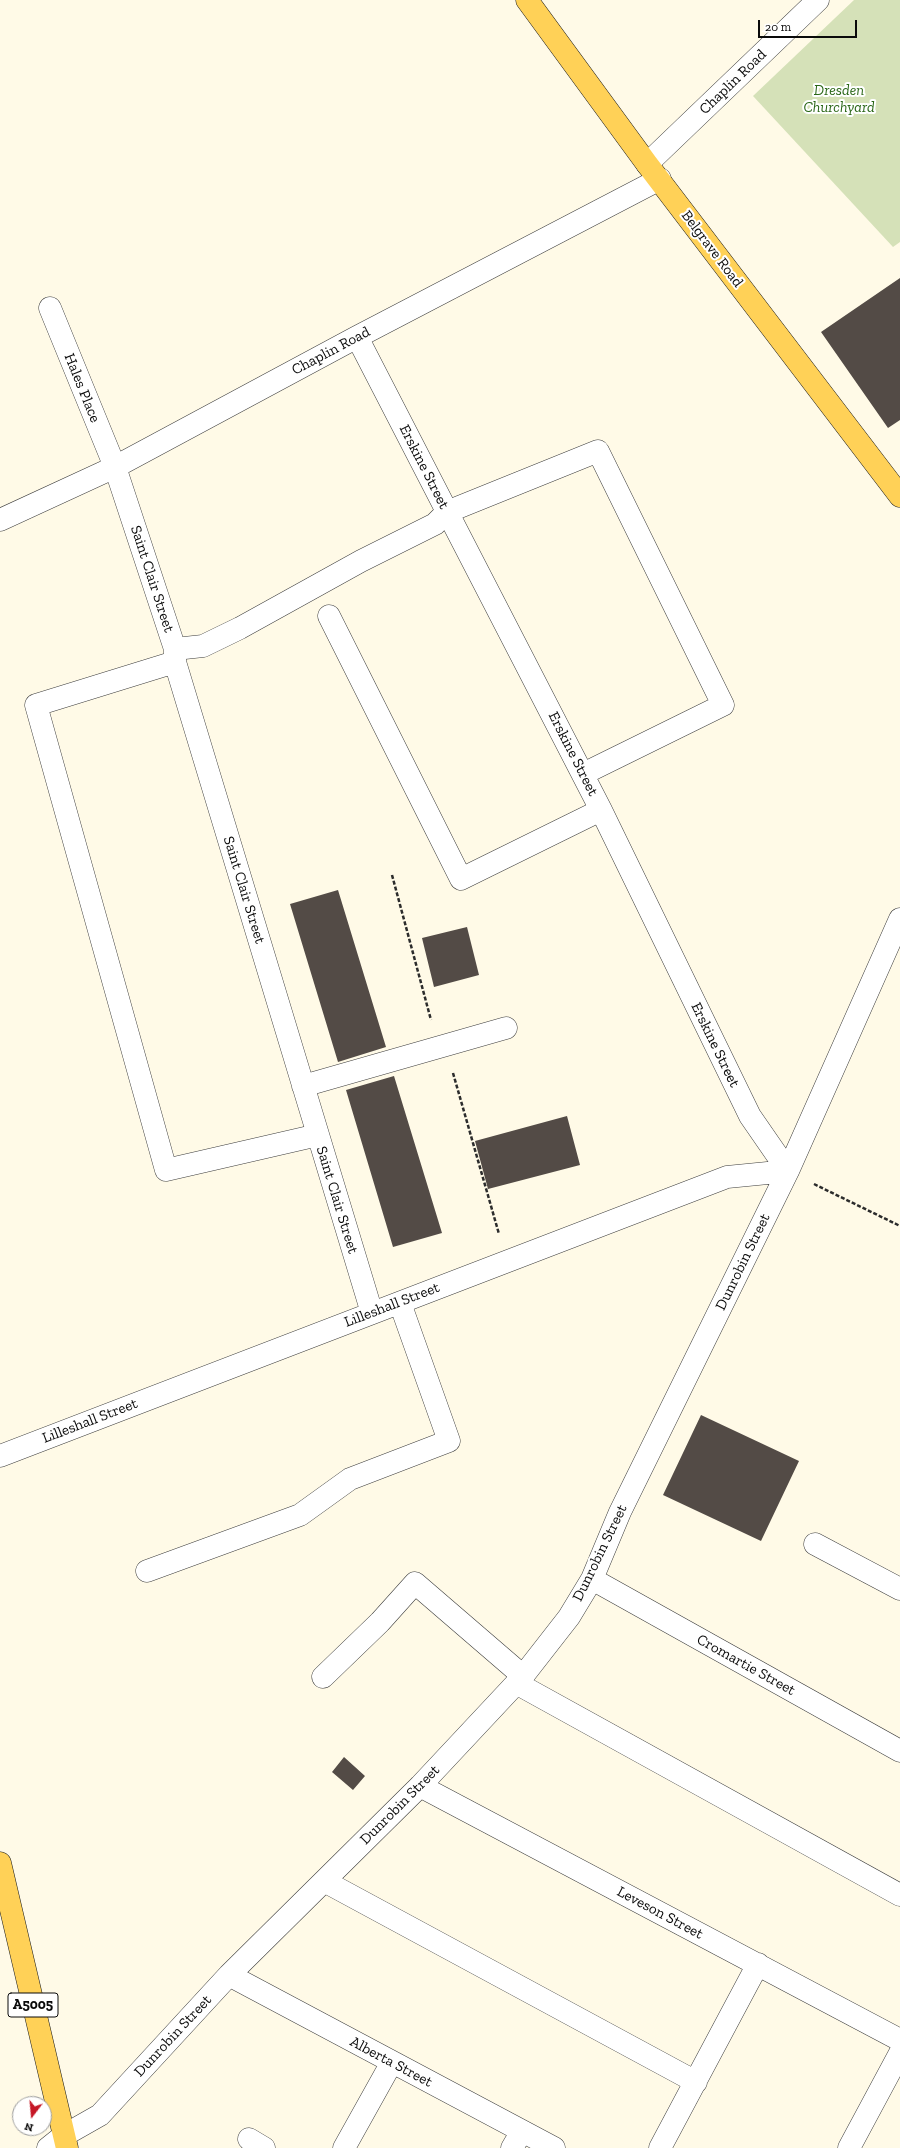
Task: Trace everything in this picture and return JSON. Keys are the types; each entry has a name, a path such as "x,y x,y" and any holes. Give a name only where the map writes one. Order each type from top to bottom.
{"main road":[{"name":"Belgrave Road","path":"527,0 836,414 900,496"},
{"name":"A5005","path":"0,1863 4,1896 60,2144"}],"street":[{"name":"Chaplin Road","path":"0,520 115,467 357,337 654,171 818,0"},
{"name":"Hales Place","path":"50,308 115,467"},
{"name":"Erskine Street","path":"357,337 583,774 750,1116 788,1171"},
{"path":"318,1135 166,1170 36,705 203,646 234,631 361,560 435,524 447,512 598,451 723,705 583,774"},
{"name":"Saint Clair Street","path":"115,467 175,655 372,1313"},
{"path":"329,616 461,879 601,810"},
{"name":"Dunrobin Street","path":"60,2144 100,2114 229,1975 420,1786 519,1679 569,1617 592,1579 620,1512 788,1171 897,933"},
{"path":"303,1086 506,1028"},
{"name":"Lilleshall Street","path":"0,1456 727,1177 788,1171"},
{"path":"147,1571 300,1515 350,1479 449,1441 400,1302"},
{"path":"815,1544 900,1589"},
{"name":"Cromartie Street","path":"592,1579 900,1751"},
{"path":"323,1677 380,1622 415,1583 519,1679 900,1895"},
{"name":"Leveson Street","path":"420,1786 900,2040"},
{"path":"324,1881 696,2082"},
{"path":"660,2148 758,1964"},
{"name":"Alberta Street","path":"229,1975 392,2062 517,2140 554,2148"},
{"path":"848,2148 900,2053"},
{"path":"344,2148 392,2062"}],"path":[{"path":"392,875 507,1261"},
{"path":"788,1171 900,1226"}],"green space":[{"name":"Dresden Churchyard","path":"854,0 900,0 900,242 893,247 753,96"}],"building":[{"path":"900,278 900,420 888,428 821,332"},
{"path":"338,890 386,1047 338,1062 290,904"},
{"path":"467,927 479,975 434,987 422,938"},
{"path":"394,1076 442,1233 393,1247 346,1090"},
{"path":"567,1116 580,1165 488,1189 475,1141"},
{"path":"701,1415 799,1461 761,1541 663,1495"},
{"path":"344,1757 365,1776 353,1790 332,1772"}]}
